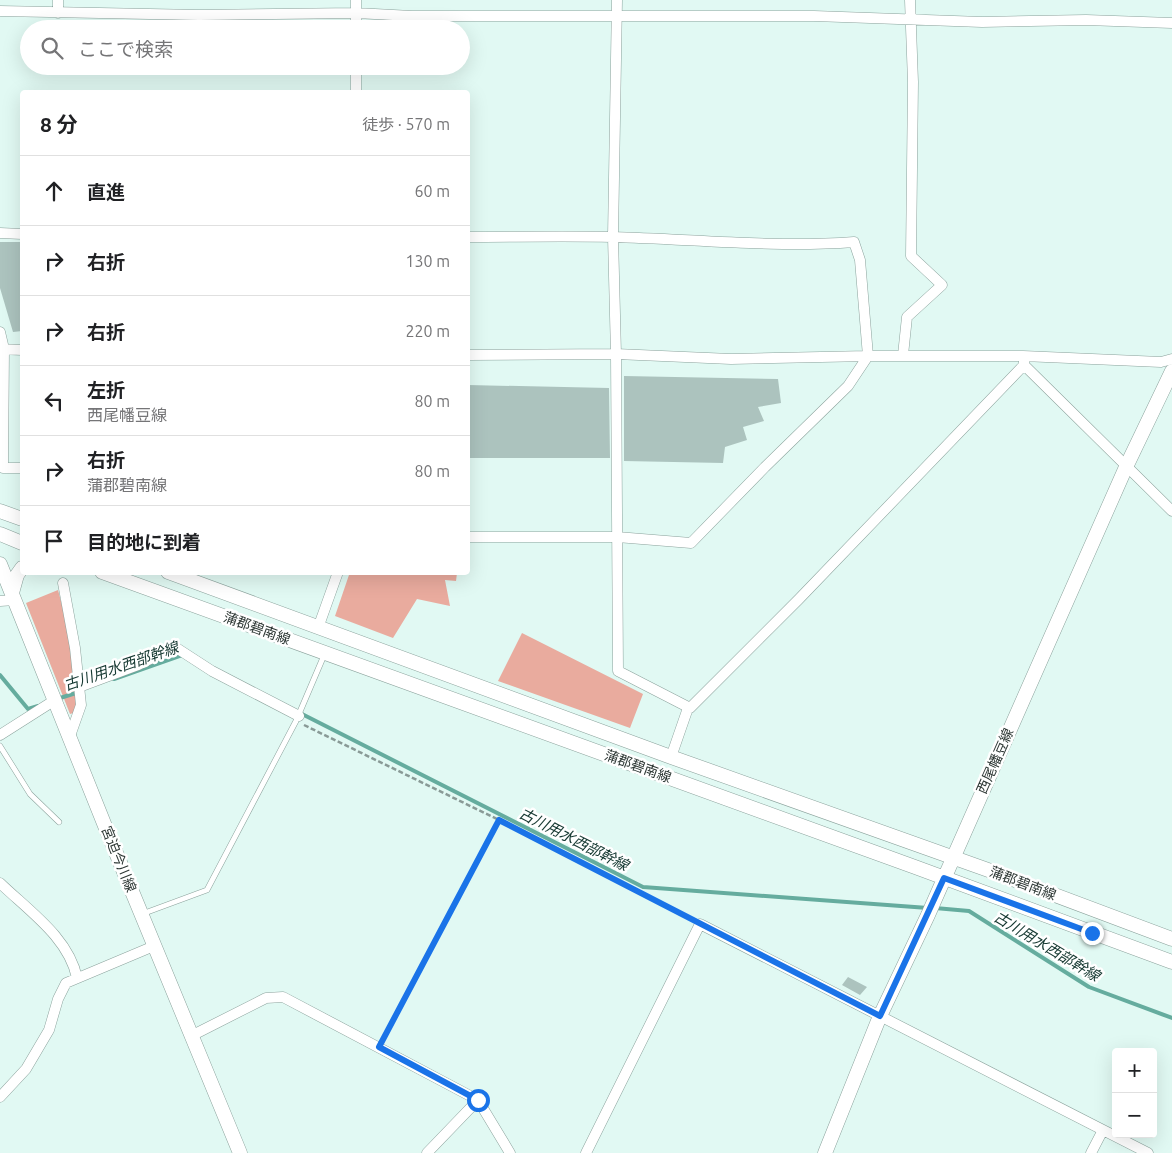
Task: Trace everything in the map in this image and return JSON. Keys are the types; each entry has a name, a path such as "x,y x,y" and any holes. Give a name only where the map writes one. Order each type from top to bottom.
{"main road":[{"name":"西尾幡豆線","path":"825,1153 880,1016 928,915 1126,467 1172,371"},
{"path":"0,511 20,518"},
{"path":"0,534 20,542"},
{"name":"宮迫今川線","path":"0,564 154,946 240,1153"},
{"path":"14,597 17,575 20,571"},
{"name":"蒲郡碧南線","path":"110,575 325,652 941,884 1172,962"},
{"name":"蒲郡碧南線","path":"176,575 1172,939"}],"street":[{"path":"58,0 58,13"},
{"path":"356,0 356,20"},
{"path":"617,0 613,237 616,354 618,671 688,708"},
{"path":"903,355 907,317 942,285 912,256 913,82 910,0"},
{"path":"0,11 199,15 356,13 412,16 910,18 982,22 1086,20 1172,24"},
{"path":"356,75 356,90"},
{"path":"0,233 20,234"},
{"path":"470,237 613,237 691,242 828,244 854,242 860,260 868,356 848,386 691,543 617,537 470,537"},
{"path":"0,332 2,349 2,468 20,468"},
{"path":"2,349 20,350"},
{"path":"470,355 616,354 731,358 903,355 1024,360 1161,362 1172,359"},
{"path":"1024,360 1126,467 1172,511"},
{"path":"671,757 688,708 799,599 1024,360"},
{"path":"318,628 337,575"},
{"path":"63,583 75,648 81,705 70,736"},
{"path":"0,601 14,597"},
{"path":"79,687 175,647 212,671 297,718"},
{"path":"0,735 55,700"},
{"path":"0,883 62,942 74,961 77,978"},
{"path":"586,1153 700,924 1148,1153"},
{"path":"0,1097 26,1068 49,1030 58,1000 66,983 154,946"},
{"path":"191,1036 266,998 283,997 478,1100 510,1153"},
{"path":"427,1153 478,1100"},
{"path":"1091,1153 1103,1130"}],"lane":[{"path":"141,914 207,890 297,718 325,652"},
{"path":"0,746 30,794 59,822"}],"path":[{"path":"297,718 700,924"},
{"path":"379,1047 499,820"}],"shaded area":[{"path":"349,575 457,575 456,581 445,580 450,606 417,599 393,638 335,616"},
{"path":"58,590 70,635 77,712 70,714 26,603"},
{"path":"522,633 643,694 630,728 498,681"}],"building":[{"path":"0,242 20,242 20,331 13,332 0,288"},
{"path":"624,376 778,379 781,403 758,407 764,421 743,427 747,440 725,447 723,463 624,461"},
{"path":"470,385 609,388 610,458 470,458"},
{"path":"848,977 867,987 860,995 842,985"}],"waterway":[{"name":"古川用水西部幹線","path":"114,679 185,654"},
{"name":"古川用水西部幹線","path":"0,675 28,709 38,706"},
{"name":"古川用水西部幹線","path":"57,699 79,692"},
{"name":"古川用水西部幹線","path":"300,713 643,887 928,908"},
{"name":"古川用水西部幹線","path":"935,908 969,911 1089,987 1172,1018"}],"route":[{"path":"478,1100 379,1047 499,820 880,1016 944,878 1092,933"}]}
